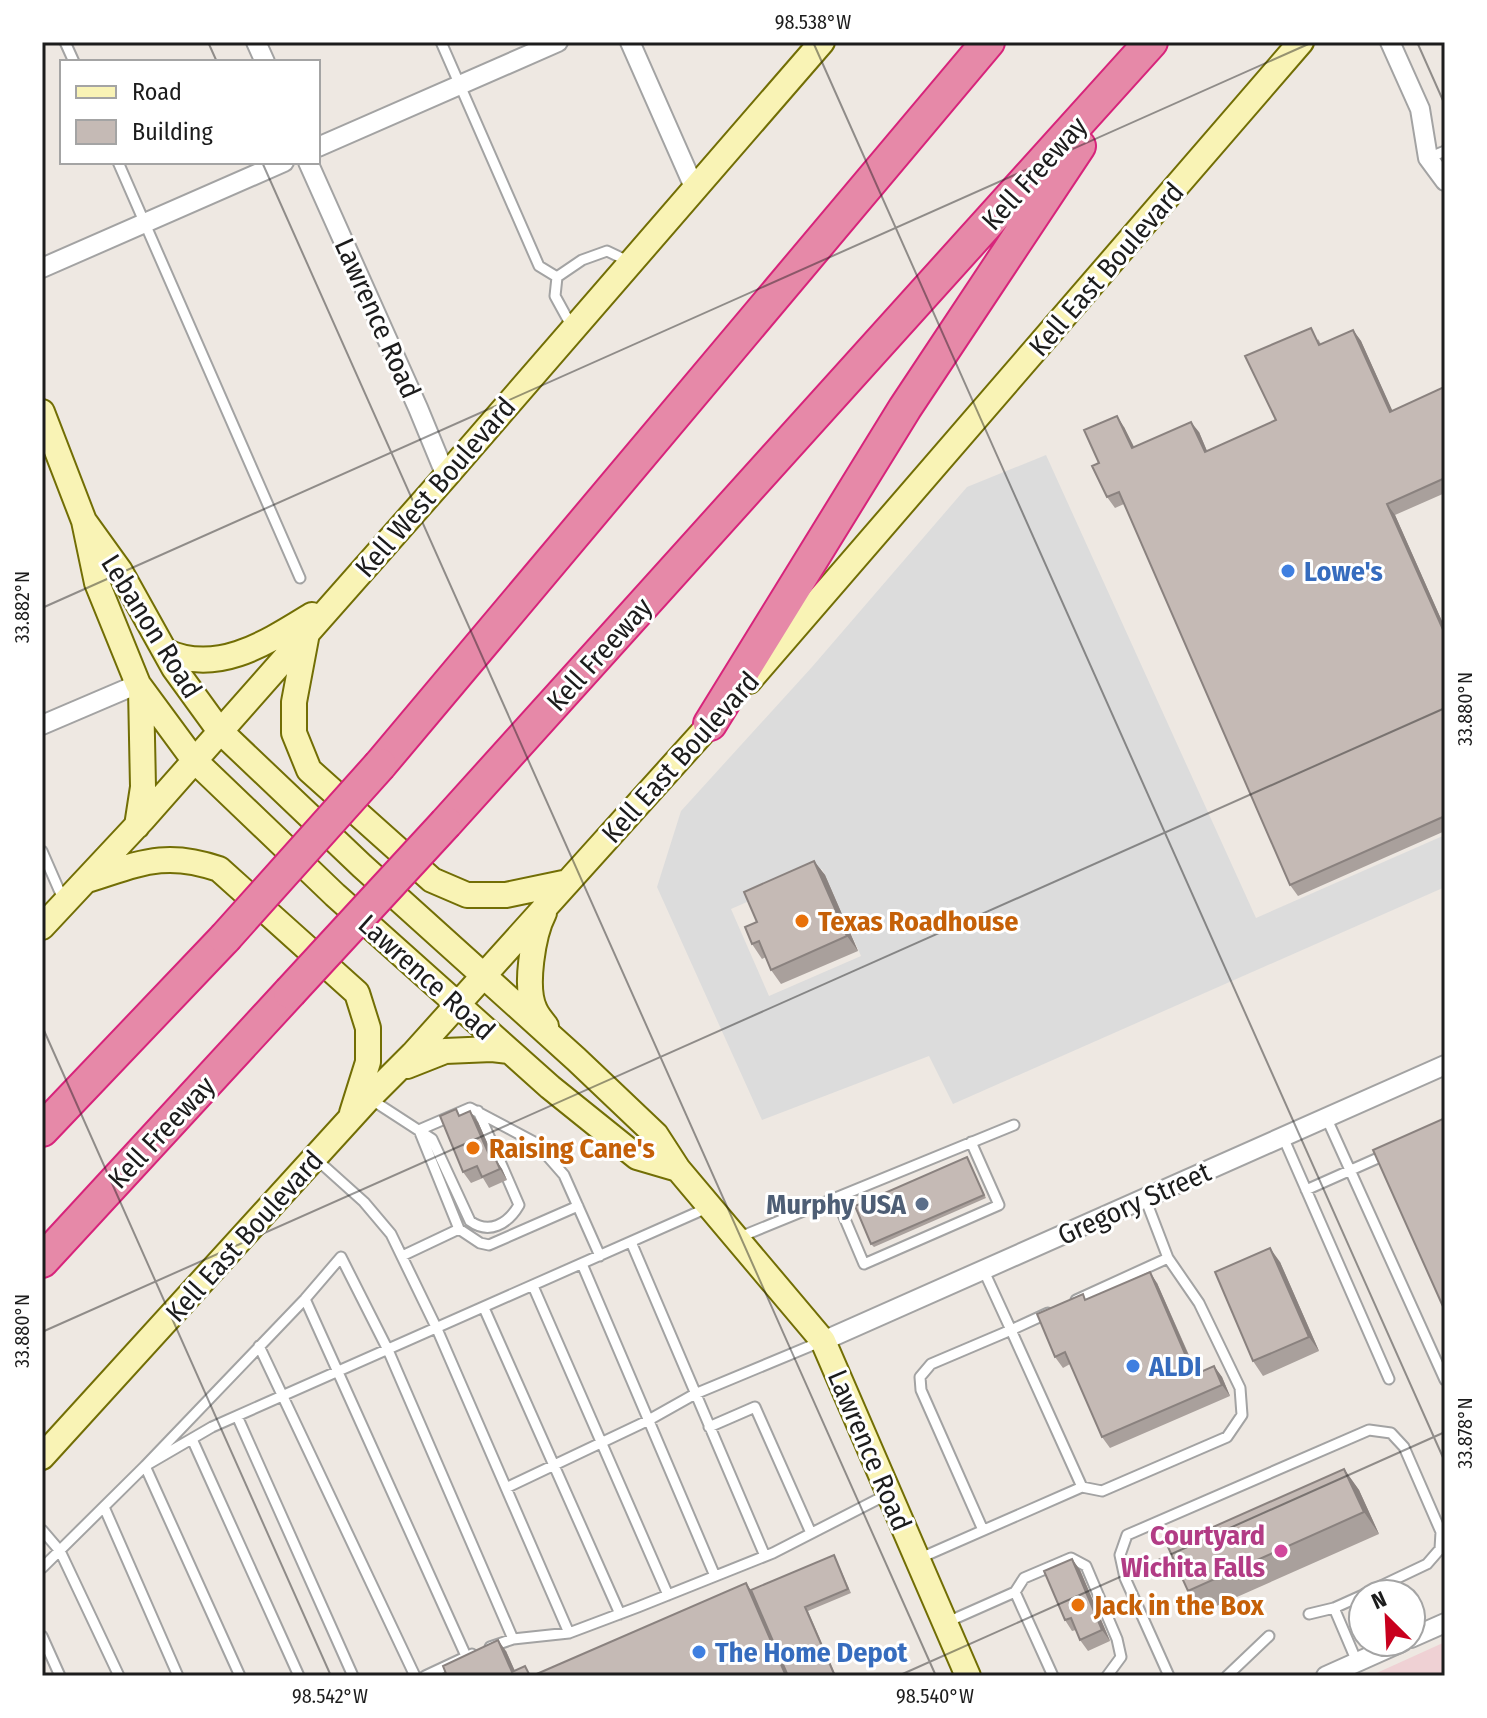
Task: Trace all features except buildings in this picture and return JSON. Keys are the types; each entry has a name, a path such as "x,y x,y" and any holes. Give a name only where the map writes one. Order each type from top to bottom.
{"highway":[{"path":"42,1130 225,938 380,765 988,42"},
{"path":"710,724 905,408 1144,50"},
{"name":"Kell Freeway","path":"42,1261 446,823 1144,50"}],"main road":[{"name":"Kell West Boulevard","path":"42,927 137,826 446,476 822,42"},
{"name":"Kell East Boulevard","path":"42,1457 369,1098 458,1005 710,724 1301,42"},
{"name":"Lebanon Road","path":"42,412 84,521 97,583 140,686 194,760"},
{"name":"Lebanon Road","path":"84,521 120,571 174,668 219,730"},
{"path":"165,651 199,661 242,654 334,601"},
{"path":"308,631 294,702 294,733 309,770 432,880 467,895 506,895 568,882"},
{"path":"137,826 143,787 140,686"},
{"name":"Lawrence Road","path":"219,730 362,866 656,1135 678,1169 823,1341 968,1676"},
{"name":"Lawrence Road","path":"194,760 335,895 550,1087 637,1157 678,1169"},
{"path":"86,880 152,860 191,859 219,869 345,982 357,993 368,1028 368,1062 350,1119"},
{"path":"546,906 539,923 531,981 533,1007 556,1041"},
{"path":"398,1070 445,1051 509,1051"}],"street":[{"path":"320,146 558,42"},
{"path":"630,42 694,187"},
{"path":"1390,42 1420,109 1445,181"},
{"path":"42,268 279,164"},
{"name":"Lawrence Road","path":"309,164 446,476"},
{"path":"42,725 140,686"},
{"name":"Gregory Street","path":"823,1341 1326,1117 1443,1071"},
{"path":"1326,1676 1366,1658"}],"lane":[{"path":"441,42 539,266 557,277"},
{"path":"119,164 300,578"},
{"path":"573,328 555,296 557,277 582,260 607,251 630,262"},
{"path":"42,851 65,903"},
{"path":"369,1098 432,1139 470,1221 480,1228 494,1228 512,1218 519,1205 478,1111"},
{"path":"419,1130 470,1108 536,1143 564,1175 600,1256"},
{"path":"1326,1117 1445,1380"},
{"path":"737,1238 836,1198 872,1188 1014,1125"},
{"path":"419,1130 459,1229 480,1243 489,1245 578,1206"},
{"path":"1283,1137 1389,1379"},
{"path":"836,1198 864,1264 999,1205 971,1142"},
{"path":"1306,1190 1391,1153"},
{"path":"315,1158 364,1202 391,1234 437,1329 569,1633"},
{"path":"918,1559 1082,1487 1102,1491 1227,1437 1242,1415 1240,1388 1199,1303 1168,1258 1145,1198"},
{"path":"145,1466 237,1416 710,1207"},
{"path":"965,1207 970,1218"},
{"path":"931,1222 936,1233"},
{"path":"402,1256 459,1229"},
{"path":"893,1239 898,1249"},
{"path":"631,1242 765,1556"},
{"path":"42,1568 145,1466 305,1299 341,1257 388,1350 513,1639"},
{"path":"1068,1304 1168,1258"},
{"path":"582,1264 715,1576"},
{"path":"983,1269 1082,1487"},
{"path":"533,1286 668,1595"},
{"path":"305,1299 466,1656"},
{"path":"484,1308 620,1614"},
{"path":"983,1530 921,1390 920,1377 931,1364 1054,1310"},
{"path":"506,1488 647,1421 695,1394 823,1341"},
{"path":"259,1346 415,1676"},
{"path":"709,1427 755,1407 811,1533"},
{"path":"237,1416 353,1676"},
{"path":"1169,1676 1125,1578 1120,1555 1127,1535 1369,1430 1391,1433 1404,1447 1441,1532 1440,1549 1427,1564 1398,1578"},
{"path":"192,1439 299,1676"},
{"path":"145,1466 240,1676"},
{"path":"425,1676 466,1656 513,1639 569,1633 620,1614 765,1556 889,1494"},
{"path":"104,1507 178,1676"},
{"path":"42,1530 60,1551 119,1676"},
{"path":"945,1623 1015,1592 1024,1578 1071,1558 1086,1566 1117,1639 1121,1657 1107,1676"},
{"path":"1015,1592 1053,1676"},
{"path":"1309,1614 1347,1602"},
{"path":"1334,1608 1357,1662"},
{"path":"42,1636 60,1676"},
{"path":"1227,1676 1269,1636"}],"shaded area":[{"path":"1046,455 1256,918 1445,835 1445,887 953,1104 929,1056 762,1120 657,887 681,811 812,667 967,487","holes":["822,869 861,956 769,996 731,909"]},
{"path":"1445,1642 1445,1676 1370,1676 1410,1658 1427,1658 1427,1650"}],"place":[{"name":"Lowe's","path":"1288,571"},
{"name":"Texas Roadhouse","path":"802,921"},
{"name":"Raising Cane's","path":"473,1148"},
{"name":"Murphy USA","path":"922,1204"},
{"name":"ALDI","path":"1133,1366"},
{"name":"Courtyard Wichita Falls","path":"1281,1551"},
{"name":"Jack in the Box","path":"1078,1605"},
{"name":"The Home Depot","path":"699,1652"}]}
